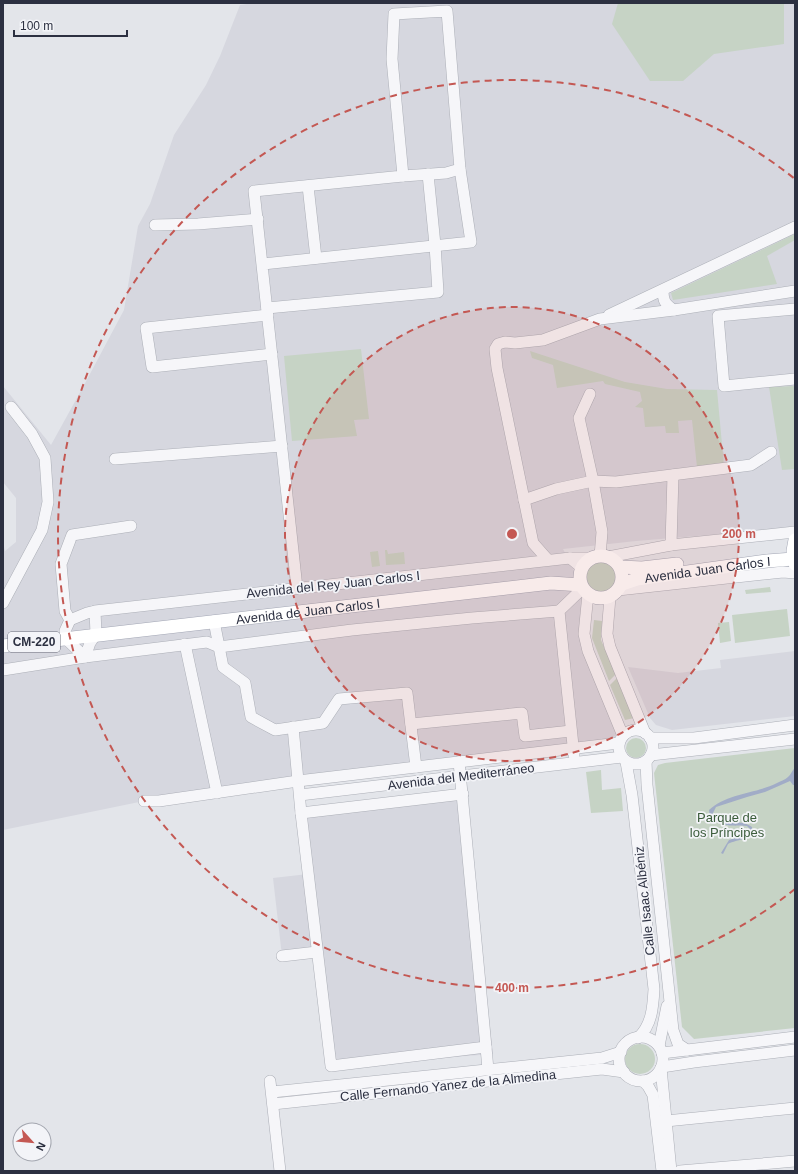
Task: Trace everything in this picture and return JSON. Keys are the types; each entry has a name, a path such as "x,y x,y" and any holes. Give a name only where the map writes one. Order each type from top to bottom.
{"main road":[{"name":"Avenida Juan Carlos I","path":"620,567 642,568 794,554"},
{"name":"Avenida Juan Carlos I","path":"617,590 637,578 767,561 794,554"},
{"path":"600,557 616,561 620,567 622,575 617,590 599,598 583,582 587,561 600,557"},
{"name":"Avenida de Juan Carlos I","path":"65,638 551,583 583,582"},
{"name":"CM-220","path":"3,646 65,638"}],"street":[{"path":"262,264 471,242 460,169 446,11 394,14 392,59 403,176"},
{"path":"297,588 254,191 428,174 460,169"},
{"path":"272,354 152,367 146,328 438,292 428,174"},
{"path":"308,186 316,258"},
{"path":"155,225 198,224 258,219"},
{"path":"548,560 533,542 505,410 495,349 498,344 505,342 515,343 543,340 600,319 795,227"},
{"path":"663,290 663,299 666,305 674,310"},
{"path":"600,319 674,310 795,290"},
{"path":"648,297 648,305 652,313"},
{"path":"795,309 718,316 724,386 795,379"},
{"path":"590,394 579,418 593,481 602,532 600,557"},
{"path":"3,603 42,530 48,502 44,458 32,434 11,407"},
{"path":"115,459 282,446"},
{"path":"524,500 556,489 593,481 616,482 751,465 771,452"},
{"path":"670,546 673,475"},
{"path":"85,656 65,638 65,631 70,620 65,611 61,564 72,535 131,526"},
{"name":"Avenida del Rey Juan Carlos I","path":"70,620 87,612 95,611 548,560 600,557 670,546 795,532"},
{"path":"570,558 583,582 584,634 588,651 621,740"},
{"path":"648,758 653,746 610,647 607,634 617,590 783,572 795,573"},
{"path":"3,670 85,656 185,644 207,642 219,647 352,630 559,611 583,582"},
{"path":"85,656 90,643 96,634 95,611"},
{"path":"559,611 574,763"},
{"path":"214,621 223,667 245,683 251,717 275,730 323,723 339,699 407,693 416,767"},
{"path":"185,644 216,793"},
{"path":"411,724 522,713 525,736 571,731"},
{"path":"795,725 694,738 648,735 640,731 633,730 628,732 621,740 619,750 624,759 636,764 648,758 795,739"},
{"path":"294,727 301,813 330,1066 486,1047"},
{"name":"Avenida del Mediterráneo","path":"144,801 573,748 621,740"},
{"name":"Calle Isaac Albéniz","path":"648,758 647,785 674,1038 680,1046 687,1050"},
{"name":"Avenida del Mediterráneo","path":"300,795 461,775 624,759"},
{"name":"Calle Isaac Albéniz","path":"624,759 632,795 654,990 653,1008 649,1021 644,1032 638,1038"},
{"path":"459,762 488,1070"},
{"name":"Avenida del Mediterráneo","path":"301,813 462,794"},
{"path":"282,956 317,952"},
{"name":"Calle Isaac Albéniz","path":"660,1050 669,997"},
{"path":"660,1050 687,1050 795,1037"},
{"path":"672,1171 661,1068 663,1060 660,1050 650,1039 638,1038 628,1042 621,1052 620,1062 624,1072 632,1079 643,1081 654,1077 661,1068 694,1062 795,1050"},
{"name":"Calle Fernando Yanez de la Almedina","path":"621,1052 602,1058 488,1070 271,1087 273,1104 602,1069 624,1072"},
{"path":"643,1081 653,1095 662,1171"},
{"path":"273,1104 280,1171"},
{"path":"666,1121 795,1108"},
{"path":"680,1171 795,1161"}],"shaded area":[{"path":"254,3 795,3 794,528 636,541 563,549 583,588 584,630 620,741 144,801 3,830 3,543 5,551 16,542 16,498 3,482 3,386 51,445 124,310 138,226 150,204 174,135 206,85 220,56 240,5"},
{"path":"795,651 795,716 672,730 656,725 650,718 628,667 678,673 721,668 720,660"},
{"path":"463,794 493,1054 331,1066 317,952 282,956 273,878 308,874 301,813"}],"green space":[{"path":"618,3 784,3 784,44 714,54 683,81 650,81 612,24"},
{"path":"795,234 795,240 767,256 777,284 673,300 671,293"},
{"path":"361,349 369,419 354,420 357,436 292,441 284,356"},
{"path":"530,351 625,382 667,389 717,390 724,466 697,467 692,420 678,421 679,433 666,433 665,426 645,427 643,408 635,407 642,401 640,392 605,384 603,381 557,388 553,365 532,358"},
{"path":"795,386 795,469 782,470 769,387"},
{"path":"385,550 387,550 388,554 404,552 405,564 386,565"},
{"path":"378,551 380,566 372,567 370,552"},
{"path":"597,561 603,561 612,565 616,577 612,589 603,593 597,593 588,589 584,580 584,574 588,565"},
{"path":"770,587 771,592 746,594 745,590"},
{"path":"787,609 790,636 735,643 732,615"},
{"path":"594,620 602,621 601,640 616,674 609,681 592,638"},
{"path":"729,622 731,641 720,643 718,623"},
{"path":"617,678 634,718 625,720 610,685"},
{"path":"636,738 643,741 646,748 643,755 636,758 629,755 626,748 629,741"},
{"name":"Parque de los Príncipes","path":"795,748 795,1028 694,1039 682,1027 654,773 658,765 665,763"},
{"path":"601,770 602,790 621,788 623,811 591,813 586,772"},
{"path":"640,1044 646,1045 654,1053 654,1065 646,1073 640,1074 634,1073 626,1065 625,1059 626,1053 634,1045"}],"water":[{"path":"795,768 795,785 793,785 790,781 765,792 716,807 712,815 719,819 727,822 742,823 752,827 752,831 748,837 728,844 723,854 721,853 729,840 748,834 750,829 747,826 720,823 710,818 709,810 724,800 768,787 784,780"}]}
